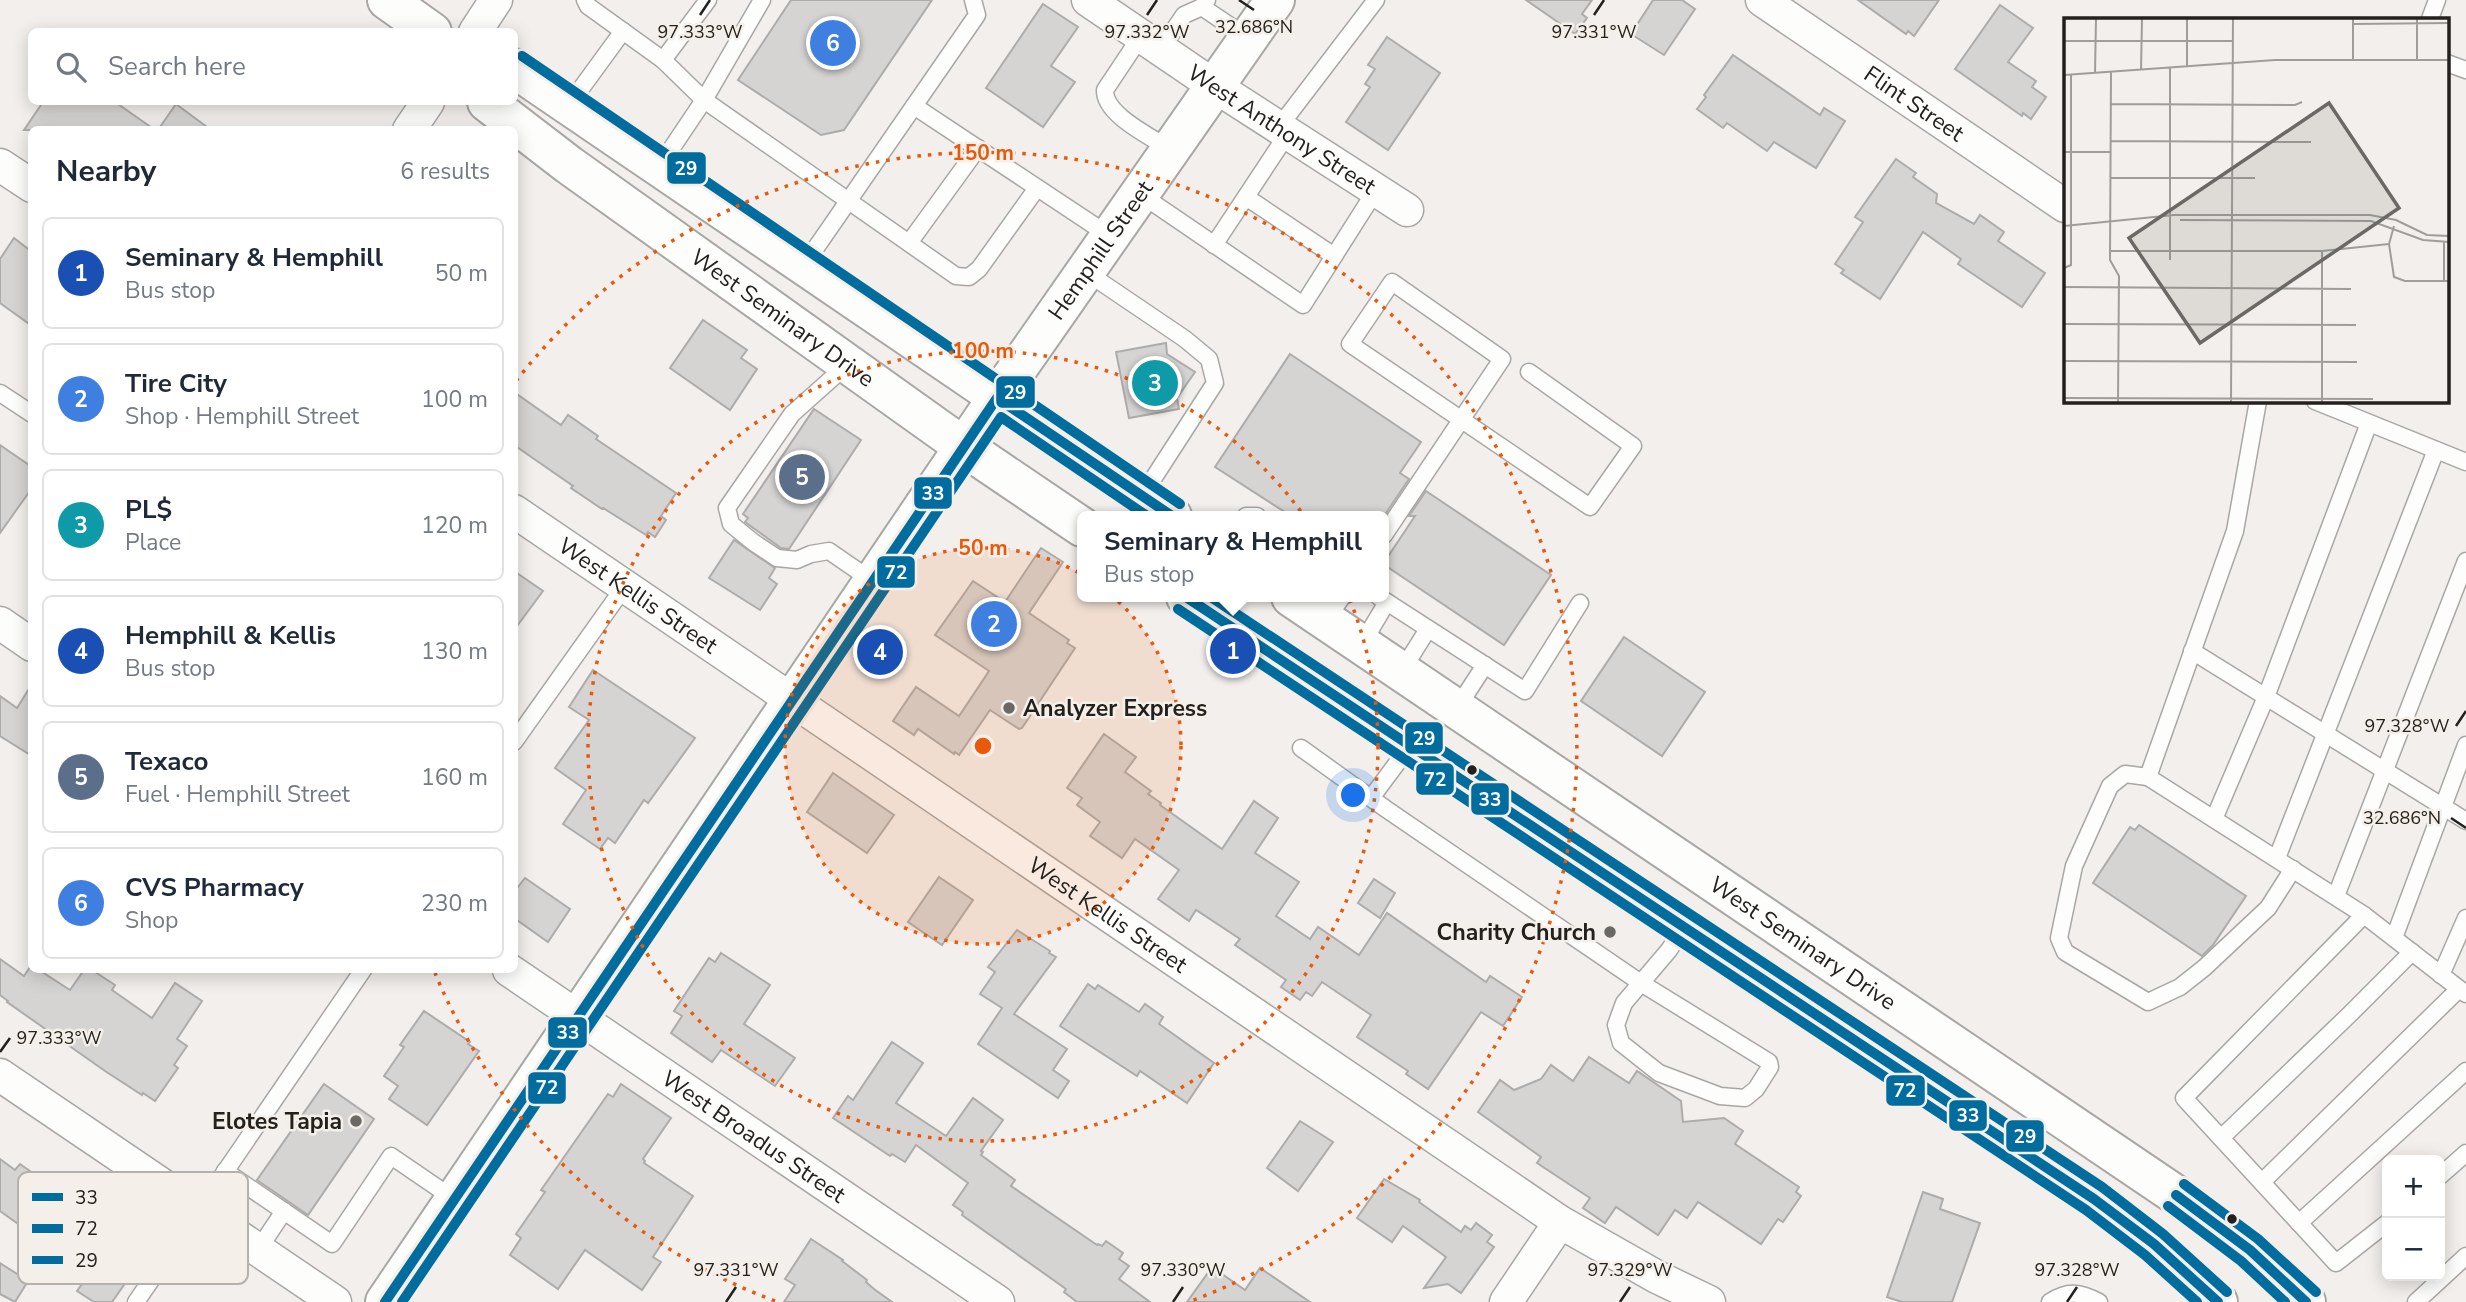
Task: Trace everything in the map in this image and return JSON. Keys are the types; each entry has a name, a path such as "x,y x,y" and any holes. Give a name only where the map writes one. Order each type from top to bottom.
{"main road":[{"path":"387,0 426,28"},
{"name":"Hemphill Street","path":"385,1302 964,447 1275,0"},
{"path":"518,71 1157,506"},
{"name":"West Seminary Drive","path":"490,105 518,126"},
{"name":"West Seminary Drive","path":"518,126 964,447 1077,523"},
{"path":"1193,602 2095,1199 2154,1244 2218,1302"},
{"name":"West Seminary Drive","path":"1309,602 1334,609 1362,644 1401,672 2176,1195 2250,1250 2306,1302"},
{"path":"1409,747 1457,708"}],"street":[{"path":"478,28 496,0"},
{"name":"West Anthony Street","path":"1088,0 1216,87 1407,210"},
{"name":"Flint Street","path":"1762,0 2064,204"},
{"path":"412,126 426,105"},
{"path":"0,164 28,183"},
{"name":"West Kellis Street","path":"518,514 1560,1222 1693,1299"},
{"path":"0,623 28,642"},
{"name":"West Broadus Street","path":"513,973 998,1302"},
{"path":"0,1075 144,1172"},
{"path":"1506,1302 1560,1222"},
{"path":"248,1243 335,1302"}],"lane":[{"path":"585,0 588,6 663,60 704,100 956,276 969,277 979,269 1037,188"},
{"path":"663,60 708,0"},
{"path":"659,167 704,100 762,0"},
{"path":"804,265 977,15 973,0"},
{"path":"1214,245 1246,197 1283,130 1376,0"},
{"path":"2430,18 2437,0"},
{"path":"1171,150 1113,112 1104,100 1105,90 1151,43 1184,15 1204,4 1249,39"},
{"path":"569,104 623,31"},
{"path":"2448,63 2466,70"},
{"path":"914,106 1111,237"},
{"path":"909,243 978,148"},
{"path":"1140,194 1303,305 1376,190"},
{"path":"1246,197 1334,256"},
{"path":"1086,272 1185,339 1209,359 1215,383 1157,506"},
{"path":"1389,528 1461,419 1502,359 1392,282 1350,344 1461,419 1590,506 1633,446 1529,372"},
{"path":"848,364 792,414 727,508 731,524 778,558 797,560 829,551 874,582"},
{"path":"0,393 28,411"},
{"path":"2148,777 2235,531 2258,402"},
{"path":"2317,402 2466,462"},
{"path":"2214,819 2266,697 2369,423"},
{"path":"2277,858 2436,450"},
{"path":"2336,896 2466,561"},
{"path":"518,736 625,586"},
{"path":"1362,644 1382,602"},
{"path":"1388,602 1525,691 1580,603"},
{"path":"1401,672 1428,629"},
{"path":"2192,651 2466,821"},
{"path":"1457,708 1485,665"},
{"path":"2394,939 2466,745"},
{"path":"1371,798 1409,747"},
{"path":"1301,748 1641,983 1769,1062 1770,1067 1756,1090 1745,1098 1720,1096 1658,1073 1621,1044 1616,1025 1624,1003 1641,983 1669,950 1685,926"},
{"path":"2262,1182 2463,991 2364,915 2277,858 2148,777 2125,774 2110,786 2074,866 2059,938 2065,952 2148,1002 2180,987 2204,968 2268,908 2293,869"},
{"path":"2364,915 2184,1098 2336,1263 2382,1227"},
{"path":"2441,975 2466,918"},
{"path":"2221,1138 2412,952"},
{"path":"225,1171 361,973"},
{"path":"2299,1223 2466,1071"},
{"path":"2445,1172 2466,1153"},
{"path":"248,1187 332,1244 391,1156 454,1199"},
{"path":"258,1250 284,1211"},
{"path":"2416,1302 2466,1256"},
{"path":"136,1302 148,1284"},
{"path":"2049,1302 2062,1294 2079,1293 2099,1302"}],"building":[{"path":"791,0 932,0 844,130 821,135 738,80"},
{"path":"1526,0 1592,0 1582,14 1587,18 1575,34"},
{"path":"1653,0 1682,0 1695,9 1664,55 1631,34"},
{"path":"1858,0 1939,0 1914,36 1908,31 1906,34"},
{"path":"1043,4 1078,27 1051,66 1075,82 1043,127 986,88"},
{"path":"2000,5 2033,28 2008,62 2036,81 2032,87 2046,97 2031,119 2023,113 2022,116 1955,69"},
{"path":"1387,37 1440,73 1388,150 1346,122 1370,87 1365,84 1375,69 1368,65"},
{"path":"1733,55 1820,115 1824,108 1845,121 1816,168 1774,142 1767,151 1727,123 1723,128 1697,109"},
{"path":"41,105 119,105 149,126 28,126 28,130 24,130"},
{"path":"177,105 206,126 161,126"},
{"path":"1896,159 1916,173 1913,177 1937,194 1936,203 1974,224 1980,215 2004,232 1998,241 2045,273 2022,307 1958,264 1961,259 1923,232 1880,299 1841,273 1844,270 1835,264 1863,222 1855,217"},
{"path":"14,238 28,249 28,323 0,303 0,259"},
{"path":"703,320 747,350 741,358 757,369 730,410 670,368"},
{"path":"1166,343 1167,354 1195,372 1177,398 1179,409 1129,418 1116,352"},
{"path":"1290,354 1421,442 1400,473 1409,479 1387,511 1283,511 1215,467"},
{"path":"518,395 561,425 568,415 598,436 596,439 676,493 661,516 666,520 655,537 648,532 646,535 602,509 571,488 573,486 518,448"},
{"path":"814,409 861,440 789,549 781,548 745,522 748,518 743,514"},
{"path":"0,445 28,464 28,494 0,533"},
{"path":"1426,491 1551,575 1504,645 1389,568 1389,555 1415,516 1409,516"},
{"path":"734,540 775,568 769,578 777,584 760,610 709,578"},
{"path":"1041,548 1063,562 1029,613 1069,640 1067,643 1075,648 1022,728 1019,729 990,710 959,755 918,729 914,735 893,721 916,687 959,716 989,671 935,635 973,581 1005,602"},
{"path":"518,574 543,591 518,625"},
{"path":"1624,637 1705,692 1662,756 1581,701"},
{"path":"593,670 695,738 648,803 644,800 615,843 608,838 600,849 563,824 586,790 555,768 589,720 569,707"},
{"path":"28,690 28,754 0,736 0,696 17,708"},
{"path":"1104,734 1136,757 1125,772 1151,791 1148,794 1161,803 1160,805 1222,849 1254,801 1278,818 1255,853 1299,882 1276,916 1310,939 1318,927 1359,955 1387,913 1486,982 1490,976 1522,997 1503,1026 1481,1012 1428,1089 1406,1074 1408,1071 1357,1037 1371,1015 1322,982 1312,996 1306,992 1300,1000 1281,987 1286,980 1235,945 1240,939 1196,910 1189,921 1158,899 1179,870 1135,839 1122,858 1090,836 1100,822 1077,805 1082,798 1067,788"},
{"path":"833,773 894,815 867,853 807,812"},
{"path":"2139,825 2246,896 2213,945 2202,956 2093,883 2130,827 2135,830"},
{"path":"939,877 973,900 942,945 908,922"},
{"path":"525,878 570,909 548,942 518,921 518,887"},
{"path":"1374,879 1395,893 1380,918 1358,903"},
{"path":"1017,930 1056,957 1014,1014 1067,1049 1053,1070 1069,1081 1058,1098 978,1044 1002,1008 980,994 995,972 988,967"},
{"path":"721,953 770,985 744,1024 795,1058 775,1086 721,1050 712,1062 671,1033 682,1016 674,1011 709,958 715,962"},
{"path":"0,959 24,976 28,970 28,973 44,973 70,990 82,973 97,973 115,985 112,990 152,1018 175,983 202,1001 177,1039 187,1046 174,1065 178,1068 155,1101 105,1071 0,995"},
{"path":"1088,984 1095,989 1098,985 1139,1012 1145,1004 1163,1017 1159,1024 1214,1063 1187,1103 1140,1071 1137,1076 1060,1026"},
{"path":"424,1011 479,1051 427,1125 389,1099 398,1086 384,1076 404,1047 400,1045"},
{"path":"892,1042 923,1063 896,1103 946,1136 973,1098 1003,1120 981,1151 981,1155 1015,1180 1011,1186 1097,1245 1102,1246 1106,1241 1123,1253 1119,1259 1129,1266 1119,1279 1150,1302 1077,1302 1064,1292 1066,1289 962,1215 963,1212 953,1205 968,1183 916,1145 905,1162 892,1154 890,1156 833,1118 848,1096 853,1100"},
{"path":"1589,1057 1629,1083 1637,1071 1681,1101 1683,1122 1724,1118 1743,1131 1735,1144 1799,1187 1796,1192 1801,1196 1783,1222 1778,1219 1761,1244 1698,1202 1687,1218 1675,1210 1658,1235 1616,1207 1605,1223 1583,1208 1590,1198 1537,1163 1541,1157 1478,1112 1500,1080 1514,1090 1541,1079 1551,1065 1573,1081"},
{"path":"324,1084 374,1119 308,1215 257,1180"},
{"path":"621,1084 671,1118 643,1159 644,1163 693,1196 653,1257 661,1262 642,1290 585,1250 558,1289 510,1255 521,1238 516,1234 545,1192 541,1190 608,1094 613,1097"},
{"path":"1300,1121 1333,1142 1298,1191 1267,1168"},
{"path":"0,1159 15,1170 20,1164 31,1172 18,1172 18,1224 0,1211"},
{"path":"1384,1179 1420,1200 1419,1202 1461,1232 1465,1226 1471,1230 1476,1223 1492,1235 1487,1242 1494,1247 1461,1293 1448,1284 1424,1288 1446,1257 1403,1226 1392,1242 1357,1218"},
{"path":"1923,1192 1943,1199 1940,1209 1980,1223 1952,1302 1902,1302 1887,1297"},
{"path":"811,1239 843,1260 892,1302 784,1302 795,1285 785,1279"},
{"path":"0,1263 18,1275 18,1284 26,1284 15,1302 0,1294"},
{"path":"1212,1267 1245,1290 1260,1268 1310,1302 1187,1302"},
{"path":"82,1284 125,1284 112,1302 94,1302 77,1291"}],"transit line":[{"name":"29","path":"522,56 1180,504"},
{"name":"33","path":"385,1302 997,398 1165,511"},
{"name":"72","path":"402,1302 1001,417 1140,511"},
{"name":"33","path":"1194,602 2094,1199 2154,1244 2218,1302"},
{"name":"29","path":"1219,602 2102,1187 2163,1234 2227,1292"},
{"name":"72","path":"1178,609 2086,1210 2145,1255 2197,1302"},
{"name":"29","path":"2184,1184 2258,1239 2316,1292"},
{"name":"33","path":"2176,1195 2250,1250 2306,1302"},
{"name":"72","path":"2168,1206 2241,1261 2285,1302"}],"place":[{"name":"CVS Pharmacy","path":"833,43"},
{"name":"PL$","path":"1155,383"},
{"name":"Texaco","path":"802,477"},
{"name":"Tire City","path":"994,624"},
{"name":"Seminary & Hemphill","path":"1233,651"},
{"name":"Hemphill & Kellis","path":"880,652"},
{"name":"Analyzer Express","path":"1009,708"},
{"name":"Charity Church","path":"1610,932"},
{"name":"Elotes Tapia","path":"356,1121"}]}
